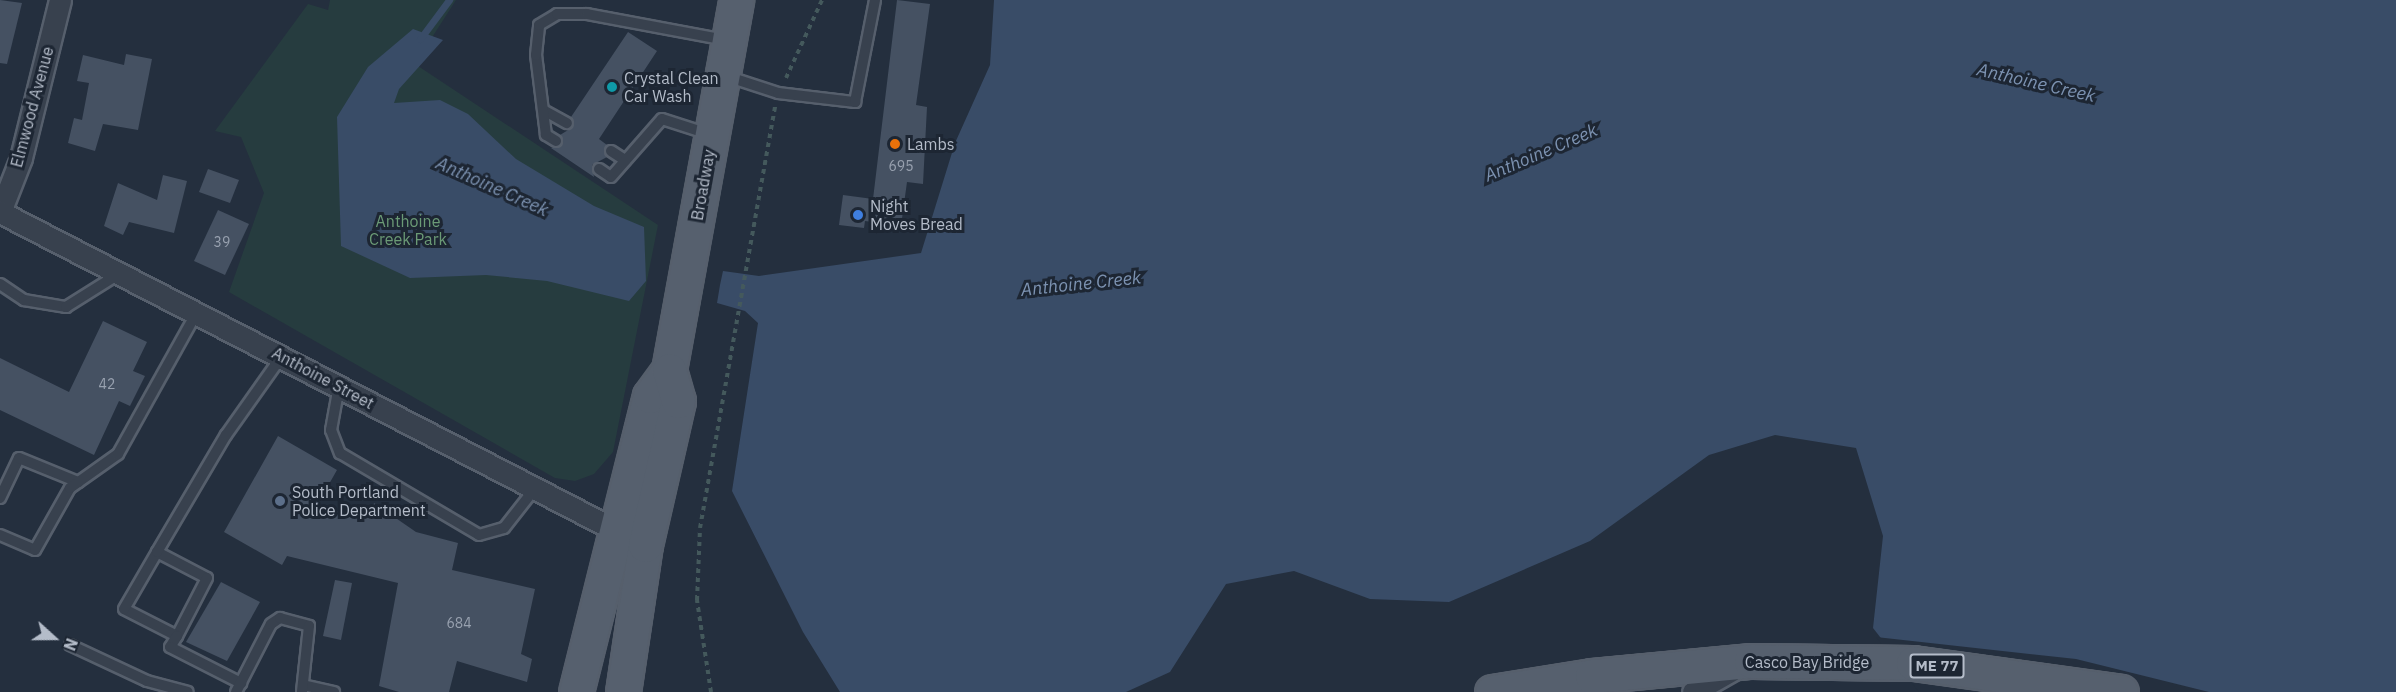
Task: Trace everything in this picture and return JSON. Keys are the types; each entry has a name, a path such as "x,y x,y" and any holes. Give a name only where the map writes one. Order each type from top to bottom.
{"main road":[{"name":"Broadway","path":"576,692 650,396 669,370 736,0"},
{"name":"Broadway","path":"623,692 645,545 678,401 669,370"},
{"name":"Casco Bay Bridge","path":"1492,692 1751,661 1913,663 2121,692"}],"street":[{"name":"Elmwood Avenue","path":"0,212 21,158 60,0"},
{"name":"Anthoine Street","path":"0,212 339,385 533,491 645,545"},
{"path":"1693,692 1751,661"}],"lane":[{"path":"722,75 778,93 855,102 875,0"},
{"path":"556,141 546,135 545,111 536,55 539,25 557,14 587,14 729,41"},
{"path":"545,111 567,123"},
{"path":"599,169 611,177 662,119 711,134"},
{"path":"611,151 625,160"},
{"path":"0,284 24,300 66,307 120,273"},
{"path":"0,535 35,550 78,482 118,454 197,312"},
{"path":"177,636 124,609 226,435 282,356"},
{"path":"339,385 331,430 340,453 479,535 504,528 533,491"},
{"path":"0,498 19,458 78,482"},
{"path":"157,552 207,578 170,647 239,687 271,624 280,618 309,626 302,688 334,692"},
{"path":"70,645 147,681 188,692"}],"path":[{"path":"785,79 822,0"},
{"path":"711,692 697,600 700,528 744,262 776,103"}],"green space":[{"name":"Anthoine Creek Park","path":"330,0 456,0 415,64 658,225 613,452 594,474 575,481 555,478 229,292 264,193 241,137 215,131 308,4 328,10"}],"water":[{"path":"994,0 2396,0 2396,692 1923,692 1873,628 1883,536 1856,448 1775,435 1709,455 1590,541 1449,602 1370,599 1294,571 1226,584 1170,672 1126,692 840,692 803,632 732,491 758,323 745,311 717,303 723,271 759,276 921,253 955,143 990,65"},
{"path":"413,29 443,40 399,89 394,103 440,100 468,114 516,159 594,206 644,227 646,281 629,301 547,281 486,275 410,278 341,246 337,117 368,67"}],"pier":[{"path":"1876,637 2076,659 2209,692 1919,692"}],"building":[{"path":"0,0 22,3 7,64 0,63"},
{"path":"897,0 930,4 916,105 927,107 923,184 907,182 901,226 865,221 864,228 839,225 843,195 873,199"},
{"name":"Crystal Clean Car Wash","path":"628,32 657,51 599,139 607,145 607,157 592,165 594,177 551,148 562,145 560,135 573,127 571,117"},
{"path":"126,54 152,59 138,130 103,124 95,151 68,143 74,118 82,120 89,83 77,81 83,55 124,65"},
{"path":"208,169 239,180 230,203 199,192"},
{"path":"163,175 187,181 174,233 129,222 123,235 104,226 118,183 157,200"},
{"path":"218,210 249,224 225,275 194,261"},
{"path":"103,321 147,342 133,371 145,376 130,406 119,401 94,455 0,410 0,358 69,392"},
{"path":"278,436 337,470 316,507 370,517 374,503 416,532 458,543 452,570 535,589 521,654 532,659 527,682 457,661 449,692 399,692 379,686 398,583 287,556 282,565 224,532"},
{"path":"335,580 352,583 341,640 323,636"},
{"path":"221,582 260,602 227,661 186,642"}],"waterway":[{"name":"Anthoine Creek","path":"420,39 449,0"}],"place":[{"name":"Crystal Clean Car Wash","path":"612,87"},
{"name":"Lambs","path":"895,144"},
{"name":"Night Moves Bread","path":"858,215"},
{"name":"South Portland Police Department","path":"280,501"}]}
